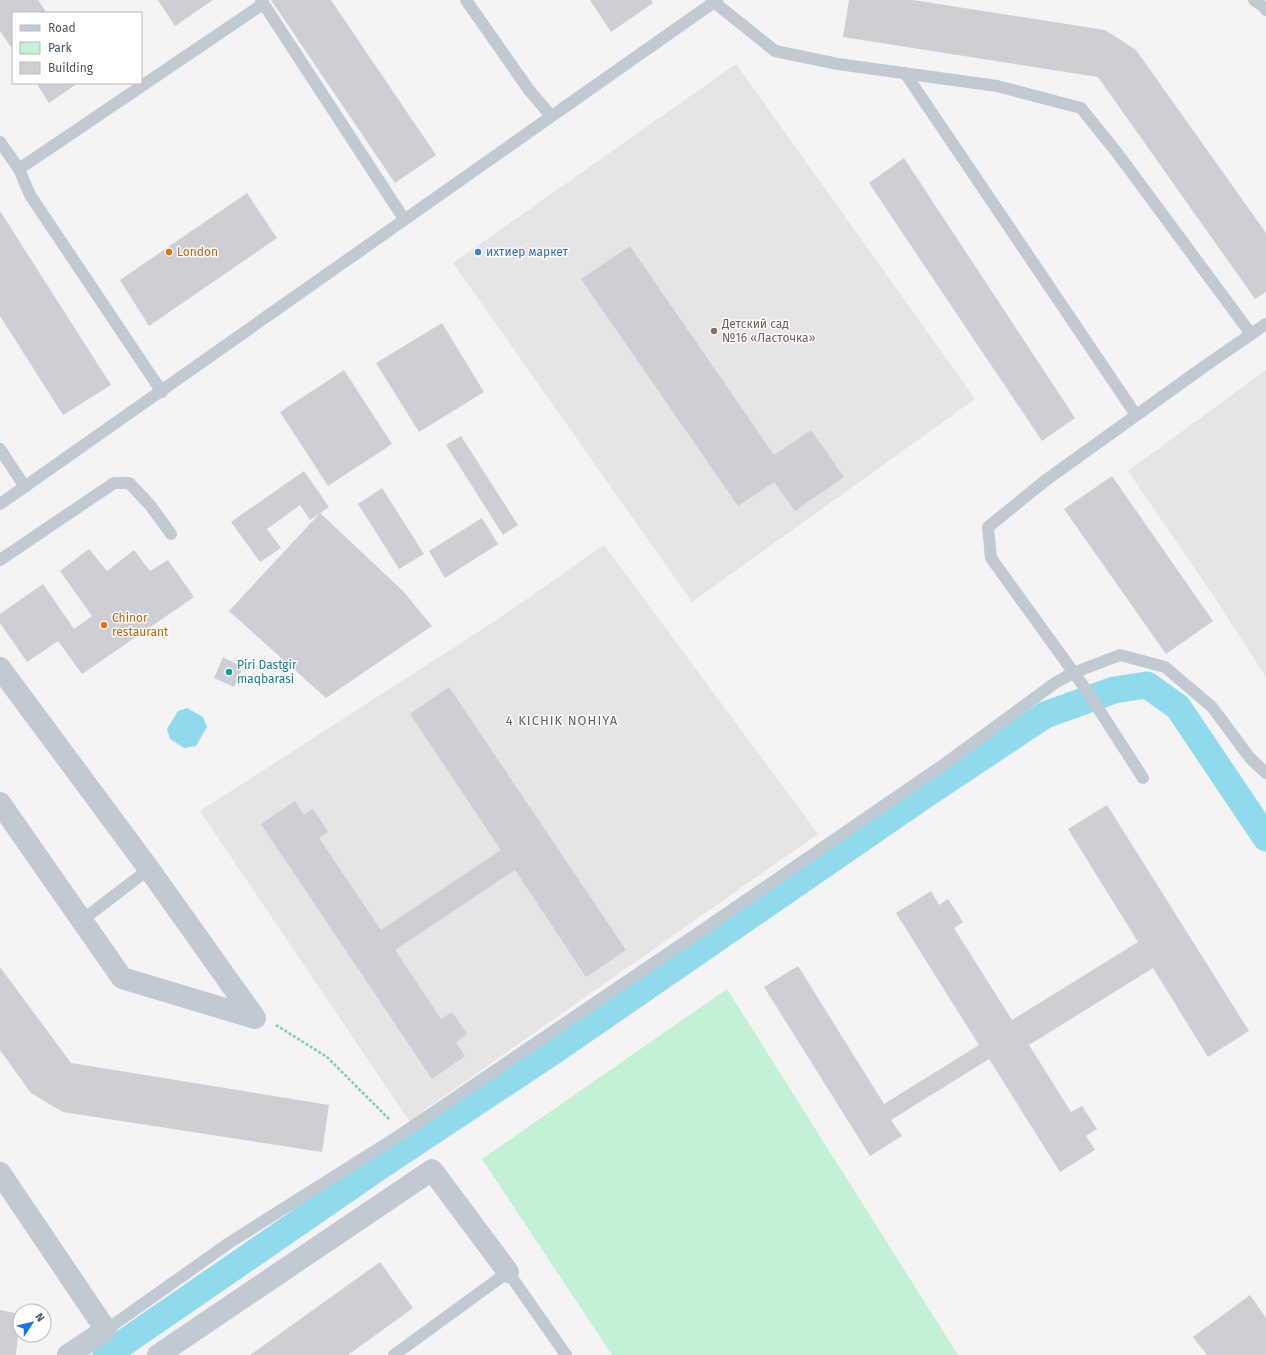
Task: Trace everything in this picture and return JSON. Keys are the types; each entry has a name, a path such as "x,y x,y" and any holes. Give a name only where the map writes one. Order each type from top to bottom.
{"street":[{"path":"0,668 149,869 255,1018 122,978 0,803"},
{"path":"158,1355 432,1170 508,1272"},
{"path":"0,1173 106,1330 68,1355"}],"lane":[{"path":"466,0 529,90 551,116"},
{"path":"1254,0 1266,10"},
{"path":"0,504 162,392 404,219 716,1 775,51 838,64 997,86 1081,108 1118,154 1251,334"},
{"path":"19,169 262,2 404,219"},
{"path":"905,73 1136,415"},
{"path":"0,142 19,169 30,195 162,392"},
{"path":"1143,778 1087,691 991,558 988,527 1046,480 1266,324"},
{"path":"0,449 25,487"},
{"path":"0,560 114,483 129,483 150,505 171,534"},
{"path":"106,1330 229,1243 400,1135 936,770 1055,683 1073,673 1120,655 1165,667 1212,707 1250,758 1266,773"},
{"path":"82,920 149,869"},
{"path":"394,1355 508,1272 566,1355"}],"path":[{"path":"250,1011 288,1032 327,1057 387,1116 400,1135"}],"shaded area":[{"name":"Детский сад №16 «Ласточка»","path":"736,64 975,399 692,602 453,263"},
{"path":"1266,370 1266,677 1215,598 1128,471"},
{"path":"604,545 818,834 420,1113 412,1125 200,811 495,621"}],"green space":[{"path":"727,989 958,1355 612,1355 482,1159"}],"water":[{"path":"187,708 203,717 207,727 196,746 184,748 170,739 167,729 178,711"}],"building":[{"path":"0,0 38,0 46,12 12,12 12,49 0,31"},
{"path":"158,0 213,0 175,26"},
{"path":"271,0 331,0 436,155 395,183"},
{"path":"590,0 651,0 653,3 611,32"},
{"path":"849,0 913,0 1105,30 1136,50 1266,233 1266,292 1255,299 1098,77 843,37"},
{"path":"37,84 77,84 49,103"},
{"path":"904,158 1075,418 1042,441 869,183"},
{"path":"247,193 277,238 149,326 120,280"},
{"path":"0,211 111,385 63,415 0,316"},
{"name":"Детский сад №16 «Ласточка»","path":"630,246 774,455 811,430 844,477 795,511 774,482 738,506 581,279"},
{"path":"442,323 484,392 419,432 376,363"},
{"path":"344,370 392,444 328,486 280,412"},
{"path":"461,436 518,525 503,535 446,445"},
{"path":"304,471 329,507 310,520 300,505 267,529 281,548 260,562 231,522"},
{"path":"1112,476 1213,621 1166,654 1064,509"},
{"path":"382,488 424,554 399,569 358,504"},
{"path":"320,513 403,591 432,626 326,698 229,611"},
{"path":"482,518 498,544 445,578 429,551"},
{"path":"89,549 107,571 134,550 150,571 168,560 194,597 82,674 58,641 27,662 0,623 0,614 43,584 74,629 92,616 60,571"},
{"name":"Piri Dastgir maqbarasi","path":"223,657 243,667 234,687 214,678"},
{"path":"449,687 626,950 586,977 515,870 395,950 441,1019 452,1012 467,1034 456,1042 465,1056 432,1079 261,824 295,801 304,815 313,809 328,832 319,838 381,930 501,850 410,714"},
{"path":"1107,805 1249,1031 1208,1057 1153,968 1029,1045 1071,1112 1082,1106 1097,1129 1086,1136 1095,1150 1060,1172 989,1059 891,1120 902,1136 870,1156 764,987 798,966 884,1104 979,1045 896,913 931,891 939,905 948,899 963,922 954,928 1012,1020 1138,942 1068,829"},
{"path":"0,967 71,1063 329,1105 322,1152 63,1112 31,1093 0,1050"},
{"path":"380,1262 413,1308 348,1355 250,1355"},
{"path":"1250,1295 1266,1318 1266,1355 1207,1355 1193,1337"},
{"path":"0,1310 12,1312 12,1343 17,1343 16,1355 0,1355"}],"waterway":[{"path":"106,1355 379,1167 555,1050 922,797 1045,715 1114,690 1147,685 1178,707 1266,838"}],"place":[{"name":"London","path":"169,252"},
{"name":"ихтиер маркет","path":"478,252"},
{"name":"Детский сад №16 «Ласточка»","path":"714,331"},
{"name":"Chinor restaurant","path":"104,625"},
{"name":"Piri Dastgir maqbarasi","path":"229,672"}],"district":[{"name":"4 KICHIK NOHIYA","path":"562,720"}]}
